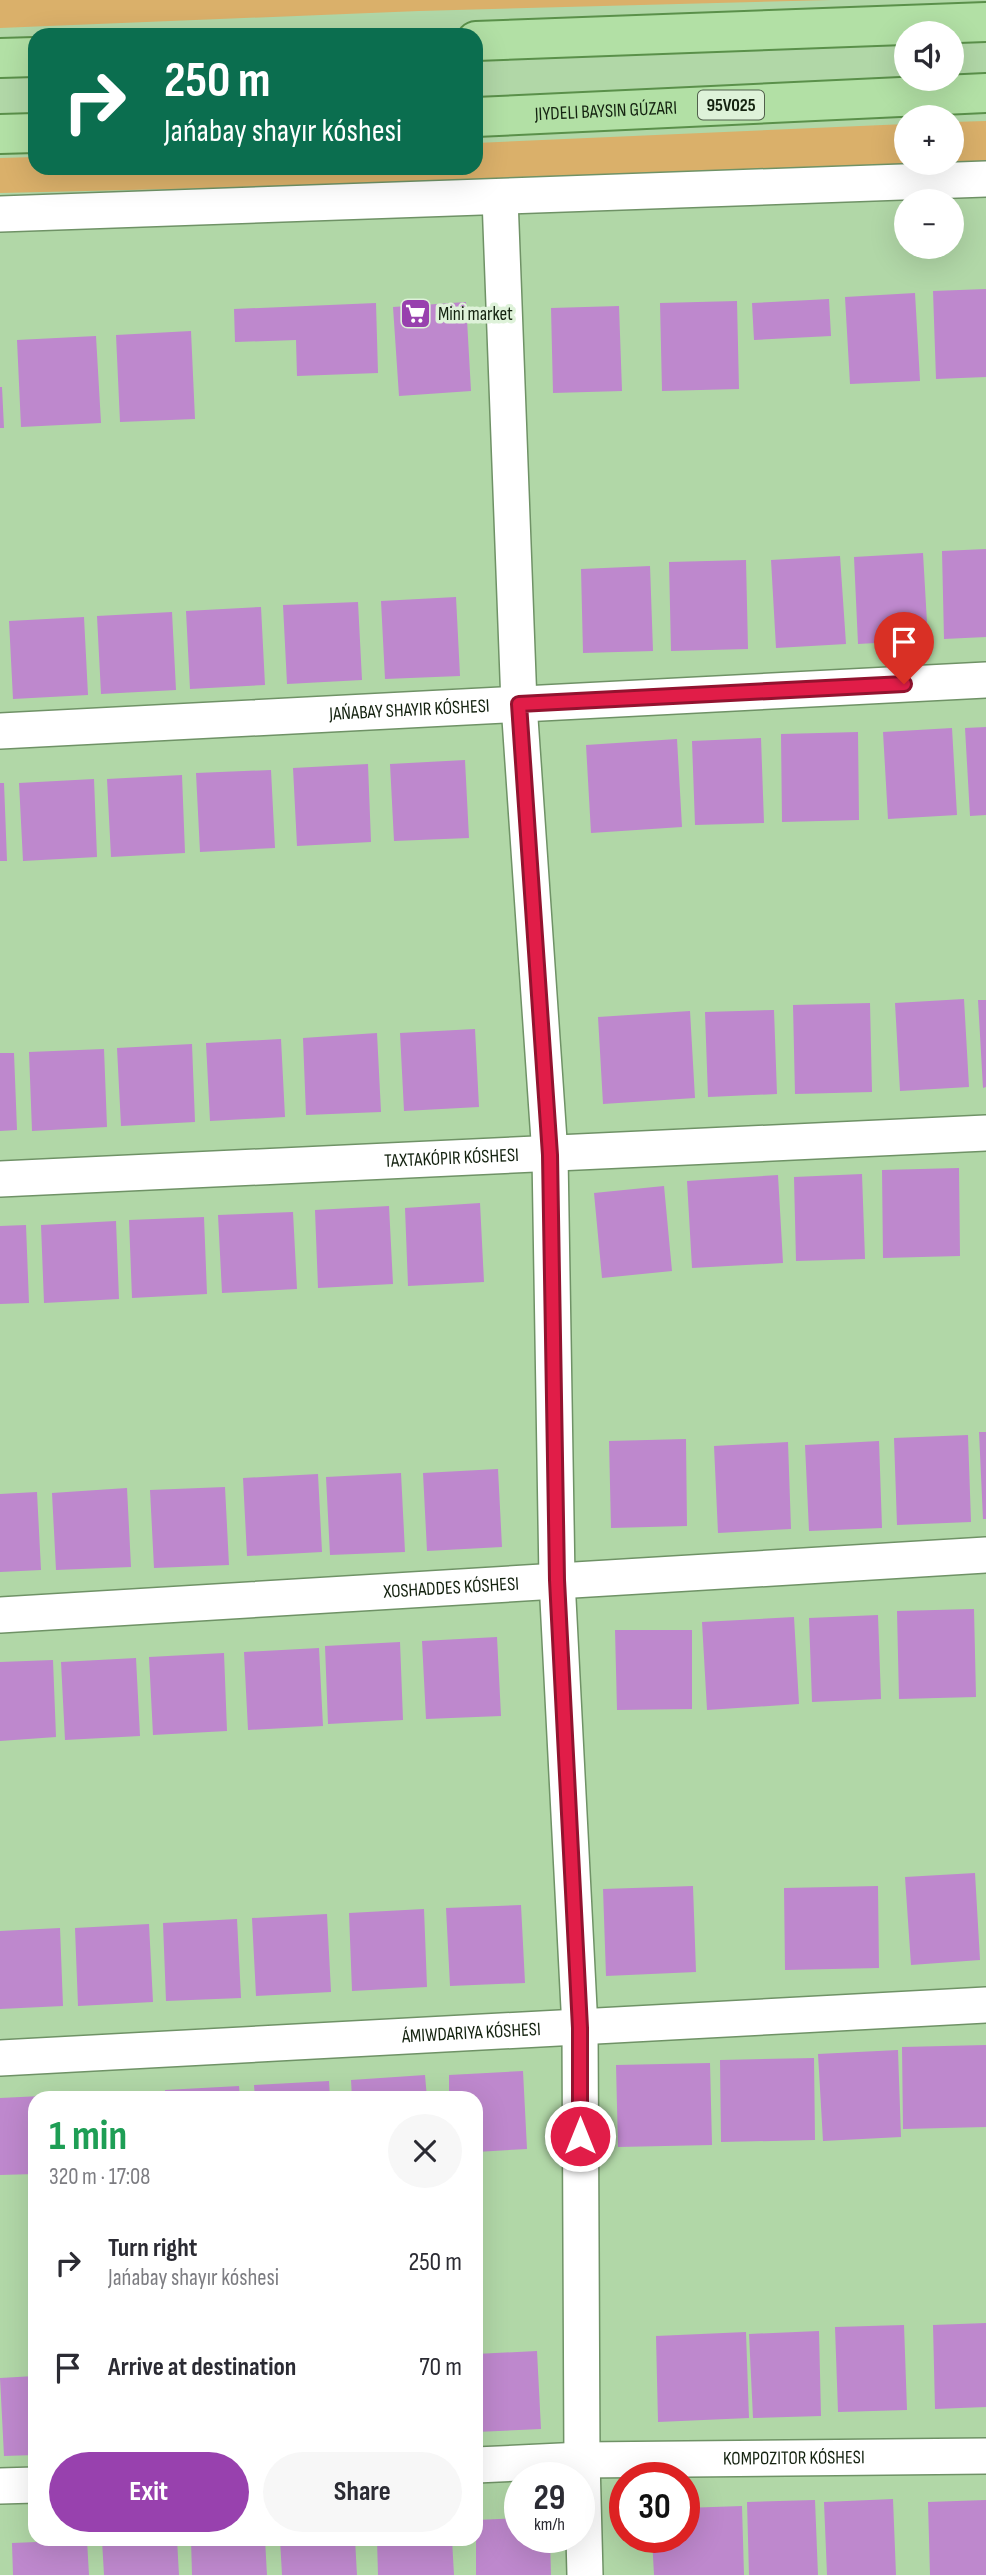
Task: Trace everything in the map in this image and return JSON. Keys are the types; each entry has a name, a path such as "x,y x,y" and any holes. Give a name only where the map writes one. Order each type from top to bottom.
{"main road":[{"path":"483,41 986,22"},
{"path":"0,58 28,57"},
{"name":"95V025","path":"483,117 986,93"},
{"path":"0,134 28,133"}],"street":[{"path":"0,214 986,179"},
{"path":"500,198 519,704 550,1155 557,1580 580,2028 585,2575"},
{"path":"0,731 986,680"},
{"name":"TAXTAKÓPIR KÓSHESI","path":"0,1179 986,1133"},
{"name":"XOSHADDES KÓSHESI","path":"0,1615 986,1555"},
{"path":"0,2059 986,2005"},
{"name":"KOMPOZITOR KÓSHESI","path":"483,2465 582,2460 986,2456"},
{"path":"0,2486 28,2484"}],"shaded area":[{"path":"0,0 831,0 419,11 0,28"},
{"path":"986,121 986,162 964,163 964,122"},
{"path":"894,125 894,166 547,180 0,193 0,158 28,157 28,175 483,175 483,143"}],"building":[{"path":"986,289 986,377 936,379 933,291"},
{"path":"915,293 920,381 850,384 845,297"},
{"path":"829,299 831,336 754,340 752,303"},
{"path":"737,301 739,389 662,391 660,303"},
{"path":"466,302 471,391 399,396 393,307"},
{"path":"376,303 378,373 297,376 296,340 235,342 234,309"},
{"path":"619,306 622,391 553,393 551,308"},
{"path":"191,331 195,419 120,422 116,335"},
{"path":"96,336 101,423 21,427 17,340"},
{"path":"2,387 4,428 0,428"},
{"path":"986,549 986,637 944,639 942,551"},
{"path":"923,553 928,640 858,644 854,557"},
{"path":"840,556 846,644 776,648 771,560"},
{"path":"746,560 748,649 671,651 669,562"},
{"path":"650,566 653,651 583,653 581,569"},
{"path":"456,597 460,676 385,679 381,601"},
{"path":"358,602 362,680 287,684 283,605"},
{"path":"261,607 265,685 190,689 186,611"},
{"path":"172,612 176,690 101,694 97,616"},
{"path":"84,617 88,695 13,699 9,621"},
{"path":"986,727 986,815 970,816 965,728"},
{"path":"952,728 957,815 888,819 883,732"},
{"path":"858,732 859,820 782,822 781,734"},
{"path":"761,738 764,823 695,825 692,741"},
{"path":"677,739 682,827 591,833 586,745"},
{"path":"465,760 469,838 394,841 390,764"},
{"path":"368,764 371,842 297,846 293,768"},
{"path":"271,770 275,848 200,852 196,773"},
{"path":"182,775 185,853 111,857 107,779"},
{"path":"94,779 97,857 23,861 19,783"},
{"path":"0,783 4,783 7,861 0,861"},
{"path":"964,999 969,1087 900,1091 895,1003"},
{"path":"978,1000 986,1000 986,1087 983,1088"},
{"path":"870,1003 872,1092 795,1094 793,1005"},
{"path":"774,1010 777,1094 708,1097 705,1012"},
{"path":"690,1011 695,1098 603,1104 598,1017"},
{"path":"475,1029 479,1107 404,1111 400,1033"},
{"path":"377,1033 381,1112 306,1115 303,1038"},
{"path":"281,1039 285,1117 210,1121 206,1043"},
{"path":"192,1044 195,1122 121,1126 117,1048"},
{"path":"104,1049 107,1127 32,1131 29,1052"},
{"path":"0,1053 14,1053 17,1130 0,1131"},
{"path":"959,1168 960,1256 883,1258 882,1170"},
{"path":"862,1174 865,1259 796,1261 794,1177"},
{"path":"778,1175 783,1263 692,1268 687,1181"},
{"path":"664,1186 672,1271 602,1278 594,1193"},
{"path":"480,1203 484,1282 408,1286 405,1208"},
{"path":"389,1206 393,1284 318,1288 315,1210"},
{"path":"293,1212 297,1289 222,1293 218,1215"},
{"path":"204,1217 207,1294 132,1298 129,1220"},
{"path":"116,1221 119,1299 44,1303 41,1225"},
{"path":"26,1225 29,1303 0,1304 0,1226"},
{"path":"979,1432 986,1432 986,1519 983,1519"},
{"path":"968,1435 971,1522 897,1525 894,1438"},
{"path":"686,1439 687,1526 611,1528 609,1441"},
{"path":"879,1441 882,1528 809,1531 805,1445"},
{"path":"788,1442 791,1529 718,1533 714,1446"},
{"path":"498,1469 502,1547 427,1551 423,1473"},
{"path":"401,1473 405,1552 330,1555 326,1477"},
{"path":"318,1474 322,1552 247,1556 243,1478"},
{"path":"225,1487 229,1565 154,1568 150,1490"},
{"path":"127,1488 131,1567 56,1570 52,1493"},
{"path":"37,1492 41,1570 0,1572 0,1494"},
{"path":"974,1609 976,1697 899,1699 897,1611"},
{"path":"878,1615 881,1699 812,1702 809,1618"},
{"path":"794,1617 799,1704 707,1710 702,1622"},
{"path":"615,1630 692,1630 692,1709 617,1710"},
{"path":"497,1637 501,1716 426,1719 422,1641"},
{"path":"400,1642 403,1720 328,1724 325,1646"},
{"path":"319,1648 323,1726 248,1730 244,1652"},
{"path":"224,1653 227,1731 153,1735 149,1657"},
{"path":"136,1658 140,1736 65,1740 61,1662"},
{"path":"53,1660 56,1737 0,1741 0,1662"},
{"path":"975,1873 980,1960 911,1965 905,1877"},
{"path":"693,1886 696,1972 606,1976 603,1889"},
{"path":"878,1886 879,1968 785,1970 784,1888"},
{"path":"521,1905 525,1983 450,1986 446,1908"},
{"path":"424,1909 427,1987 352,1991 349,1913"},
{"path":"327,1914 331,1992 256,1996 252,1918"},
{"path":"237,1919 241,1998 166,2001 163,1923"},
{"path":"149,1924 153,2002 78,2006 75,1928"},
{"path":"60,1928 63,2006 0,2009 0,1931"},
{"path":"986,2045 986,2127 903,2129 902,2047"},
{"path":"898,2050 901,2137 823,2141 818,2054"},
{"path":"814,2058 815,2140 721,2142 720,2060"},
{"path":"710,2063 712,2145 618,2147 616,2065"},
{"path":"523,2071 527,2149 483,2152 483,2091 449,2091 449,2075"},
{"path":"425,2075 426,2091 352,2091 351,2080"},
{"path":"329,2081 330,2091 254,2091 254,2085"},
{"path":"239,2086 239,2091 165,2091"},
{"path":"28,2097 28,2174 0,2175 0,2098"},
{"path":"986,2323 986,2407 935,2409 933,2325"},
{"path":"904,2325 907,2410 838,2412 835,2327"},
{"path":"819,2331 821,2416 753,2418 749,2334"},
{"path":"746,2332 749,2418 658,2422 656,2336"},
{"path":"537,2351 541,2429 483,2432 483,2354"},
{"path":"28,2376 28,2455 4,2456 0,2378"},
{"path":"893,2499 896,2575 827,2575 824,2502"},
{"path":"815,2500 818,2575 749,2575 747,2502"},
{"path":"986,2500 986,2575 930,2575 928,2502"},
{"path":"742,2506 744,2575 654,2575 653,2553 700,2553 700,2507"},
{"path":"504,2519 504,2553 550,2553 551,2575 476,2575 476,2546 483,2546 483,2520"},
{"path":"28,2542 28,2546 87,2546 89,2575 13,2575 12,2543"},
{"path":"102,2546 177,2546 179,2575 104,2575"},
{"path":"191,2546 265,2546 267,2575 192,2575"},
{"path":"280,2546 355,2546 357,2575 282,2575"},
{"path":"377,2546 452,2546 454,2575 378,2575"}],"place":[{"name":"Mini market","path":"415,314"}],"route":[{"path":"580,2136 580,2028 557,1580 550,1155 519,704 904,684"}]}
